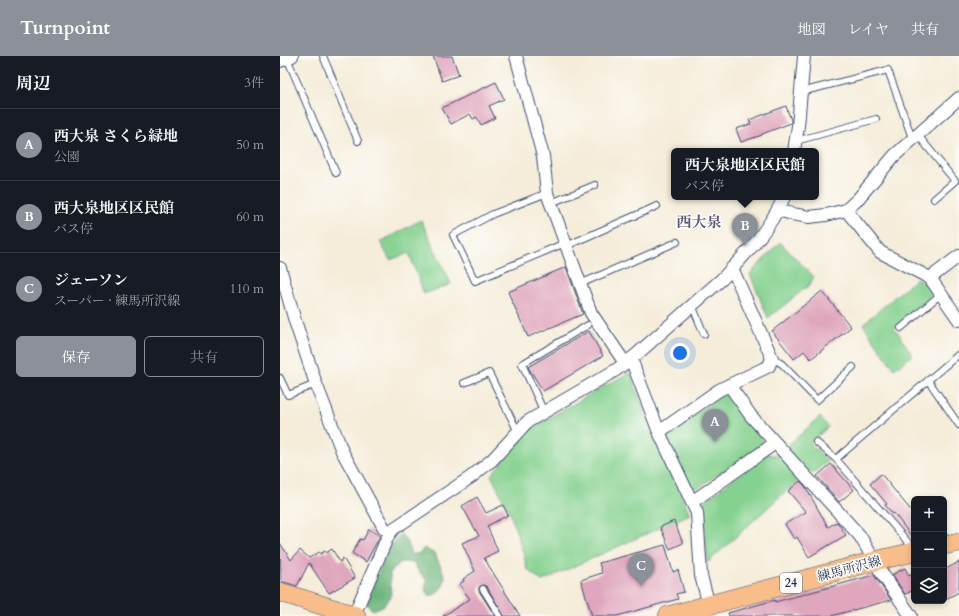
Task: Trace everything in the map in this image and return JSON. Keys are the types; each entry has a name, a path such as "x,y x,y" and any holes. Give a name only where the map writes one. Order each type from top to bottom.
{"main road":[{"path":"947,545 959,542"},
{"name":"練馬所沢線","path":"668,616 711,607 911,552"},
{"path":"280,592 355,616"}],"street":[{"path":"516,56 543,156 549,198 590,313 628,361 697,513 701,576 711,607"},
{"path":"795,146 804,56"},
{"path":"778,210 809,217 846,210 857,200 894,156 959,98"},
{"path":"355,616 393,529 471,477 492,460 528,422 616,370 628,361 692,306 732,268 765,231 783,200"},
{"path":"846,210 880,252 930,278 959,320"},
{"path":"930,278 959,256"},
{"path":"280,268 295,321 316,384 342,451 384,528 390,533"},
{"path":"659,432 728,384 769,366 772,358 732,268"},
{"path":"728,384 751,416 860,536 911,616"},
{"path":"692,502 775,443"}],"lane":[{"path":"323,56 358,141"},
{"path":"284,58 336,173"},
{"path":"801,92 888,70 915,136 955,181 934,199"},
{"path":"795,146 876,119"},
{"path":"595,184 493,214 453,236 475,281 657,206"},
{"path":"580,284 678,242"},
{"path":"901,328 941,294"},
{"path":"692,306 704,334"},
{"path":"544,412 522,364 588,325"},
{"path":"836,458 959,354"},
{"path":"772,358 782,364 817,400 853,367"},
{"path":"464,383 490,373 518,432"},
{"path":"280,378 288,395 316,384"},
{"path":"928,380 959,425"},
{"path":"816,442 836,458 911,547"},
{"path":"483,589 500,616"}],"green space":[{"path":"421,220 451,284 424,294 409,253 390,260 380,242"},
{"path":"780,242 814,277 808,286 768,318 750,274"},
{"path":"917,278 925,283 930,289 930,296 894,328 912,355 894,369 863,324"},
{"path":"630,372 653,435 690,514 542,581 527,569 510,513 491,475 531,428"},
{"path":"723,395 729,395 746,420 762,438 762,444 698,488 690,487 667,439 669,433"},
{"path":"820,417 828,427 810,443 828,461 813,473 809,470 707,563 703,512 701,508 703,502 768,453 771,455 777,455"},
{"path":"401,534 408,544 411,555 420,553 424,548 435,554 445,576 443,586 436,594 429,596 425,589 427,581 415,567 415,563 401,562 390,573 391,597 383,606 373,610 367,605 368,599 386,554"}],"building":[{"path":"433,56 452,56 459,75 442,81"},
{"path":"496,82 504,99 489,106 495,118 481,125 477,117 473,119 470,114 451,124 442,108"},
{"path":"786,106 791,123 741,142 736,129 751,124 749,120"},
{"path":"566,267 583,314 528,337 508,292"},
{"path":"822,291 851,327 811,359 804,351 794,359 772,331"},
{"path":"589,331 603,356 543,391 528,367"},
{"path":"831,464 854,490 839,502 817,476"},
{"path":"881,474 911,510 911,536 894,513 893,514 885,505 887,504 870,484"},
{"path":"800,481 805,486 828,527 837,522 846,535 809,557 797,537 794,539 785,524 806,512 788,491"},
{"path":"477,497 486,513 503,505 508,515 487,526 498,551 484,558 520,616 504,616 487,587 483,585 479,587 479,591 495,616 443,616 470,599 459,584 464,581 463,579 475,571 462,543 479,536 462,506"},
{"path":"674,521 683,543 670,549 660,527"},
{"path":"369,529 380,536 366,562 352,553 360,539 363,540"},
{"path":"280,543 291,560 300,550 309,558 319,552 320,554 325,551 326,553 332,549 340,562 343,558 355,578 329,593 309,563 297,586 281,581"},
{"path":"665,545 673,572 678,570 684,592 676,594 678,599 617,616 592,616 581,580 602,573 599,563"},
{"path":"959,562 959,592 947,598 947,568"},
{"path":"905,568 909,576 911,575 911,591 905,594 892,575"},
{"path":"874,575 891,600 831,616 729,616 728,613 775,600 775,602"}],"place":[{"name":"西大泉地区区民館","path":"745,246"},
{"name":"西大泉 さくら緑地","path":"715,442"},
{"name":"ジェーソン","path":"641,586"}],"district":[{"name":"西大泉","path":"699,222"}]}
